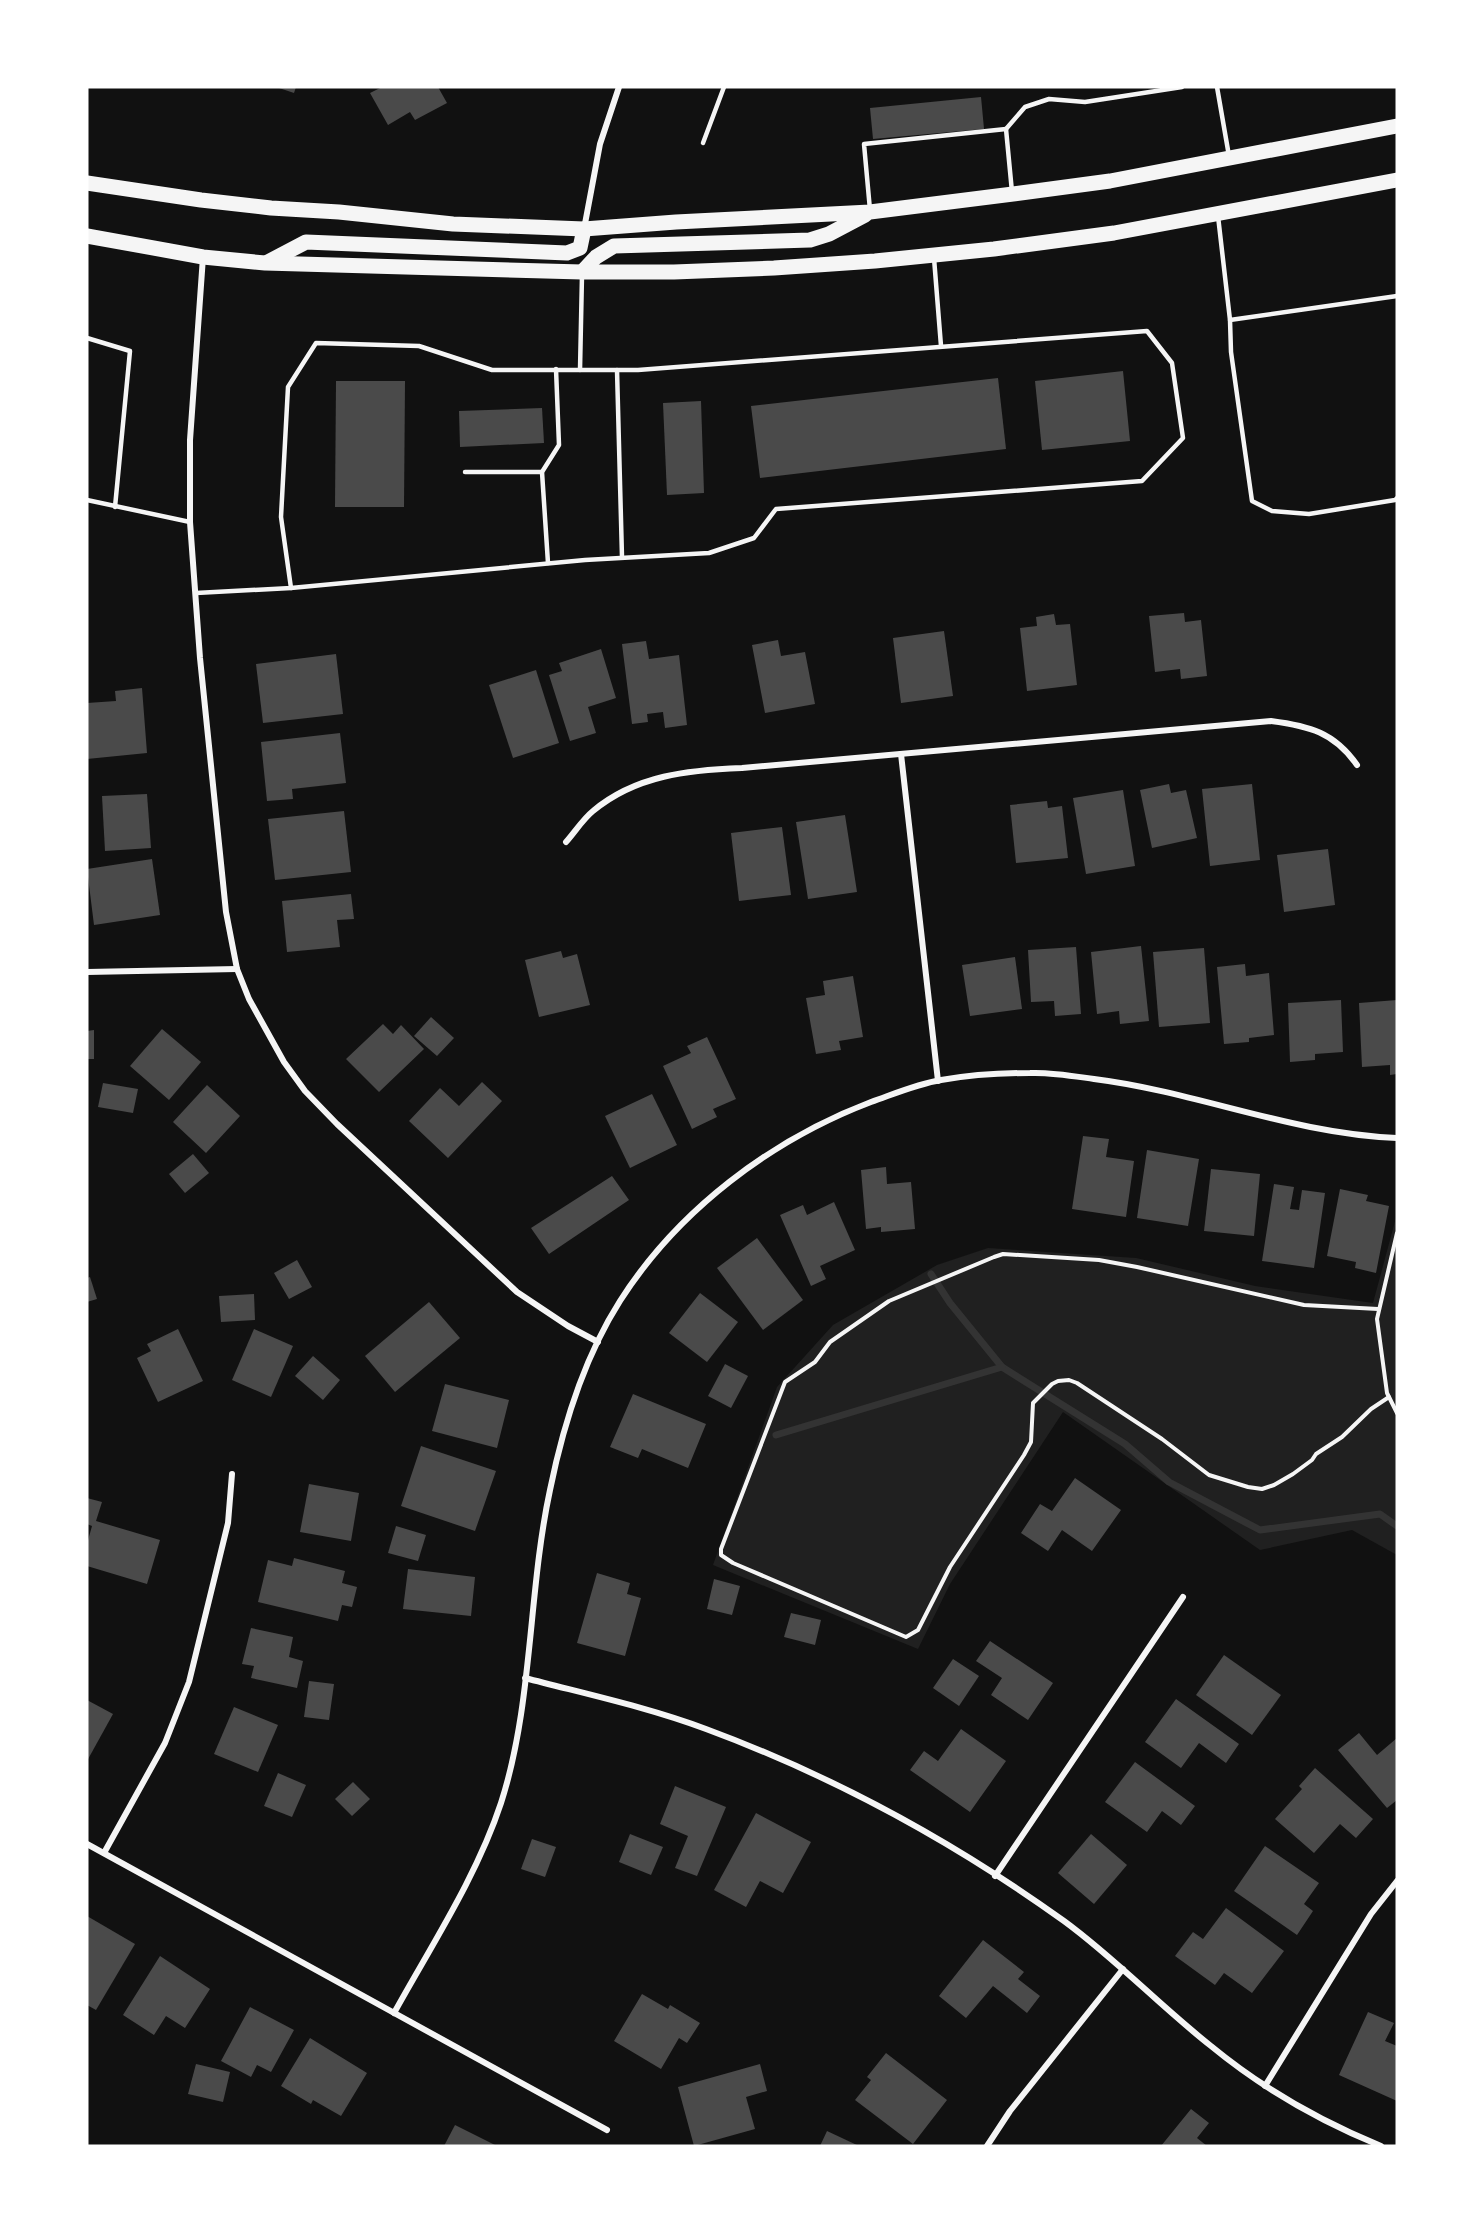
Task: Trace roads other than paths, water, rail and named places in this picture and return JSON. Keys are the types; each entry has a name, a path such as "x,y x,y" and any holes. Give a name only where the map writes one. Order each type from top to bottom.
{"main road":[{"path":"87,183 271,208 339,212 453,224 584,229 870,212 1013,194 1110,181 1397,126"},
{"path":"87,236 203,257 265,264 582,272 674,272 774,268 994,249 1114,233 1397,180"},
{"path":"582,272 596,257 614,246 810,240 829,234 870,212"},
{"path":"265,264 306,242 567,253 580,248 584,229"}],"street":[{"path":"584,229 600,144 619,87"},
{"path":"203,257 190,440 190,522 200,658 226,912 237,969 249,999 284,1062 306,1092 337,1124 517,1292 568,1326 598,1342"},
{"path":"566,842 592,812 616,794 643,782 702,769 901,754 1271,720 1290,723 1324,734 1340,743 1357,765"},
{"path":"901,754 938,1081"},
{"path":"87,972 237,969"},
{"path":"393,2013 460,1892 500,1805 514,1747 525,1678 549,1493 571,1414 598,1342 620,1301 646,1265 680,1227 724,1186 763,1157 808,1131 897,1092 938,1081 1021,1073 1058,1074 1138,1085 1299,1125 1365,1137 1397,1138"},
{"path":"104,1853 165,1743 189,1682 228,1523 232,1474"},
{"path":"995,1876 1184,1597"},
{"path":"525,1678 648,1710 705,1729 769,1754 867,1800 934,1837 1062,1920 1123,1969 1208,2044 1265,2086 1328,2121 1381,2146"},
{"path":"87,1844 607,2130"},
{"path":"1265,2086 1371,1914 1397,1881"},
{"path":"987,2146 1010,2111 1123,1969"}],"lane":[{"path":"703,143 724,87"},
{"path":"870,212 864,144 1006,129 1025,107 1049,99 1085,102 1182,87"},
{"path":"1217,87 1229,159"},
{"path":"1006,129 1013,194"},
{"path":"1218,213 1230,320 1231,352 1252,501 1272,511 1309,514 1397,498"},
{"path":"933,255 941,346"},
{"path":"580,370 582,272"},
{"path":"1230,320 1397,296"},
{"path":"196,593 291,588 548,563 709,552 754,538 776,509 1142,481 1183,438 1172,363 1147,331 638,370 492,370 419,346 316,343 288,387 281,518 291,588"},
{"path":"87,338 130,351 115,507"},
{"path":"548,563 542,472 560,445 556,369"},
{"path":"617,370 622,557"},
{"path":"465,472 542,472"},
{"path":"87,500 190,522"}],"waterway":[{"path":"931,1274 950,1303 1002,1367 1125,1444 1169,1482 1260,1530 1380,1514 1397,1526"},
{"path":"776,1435 1002,1367"}]}
